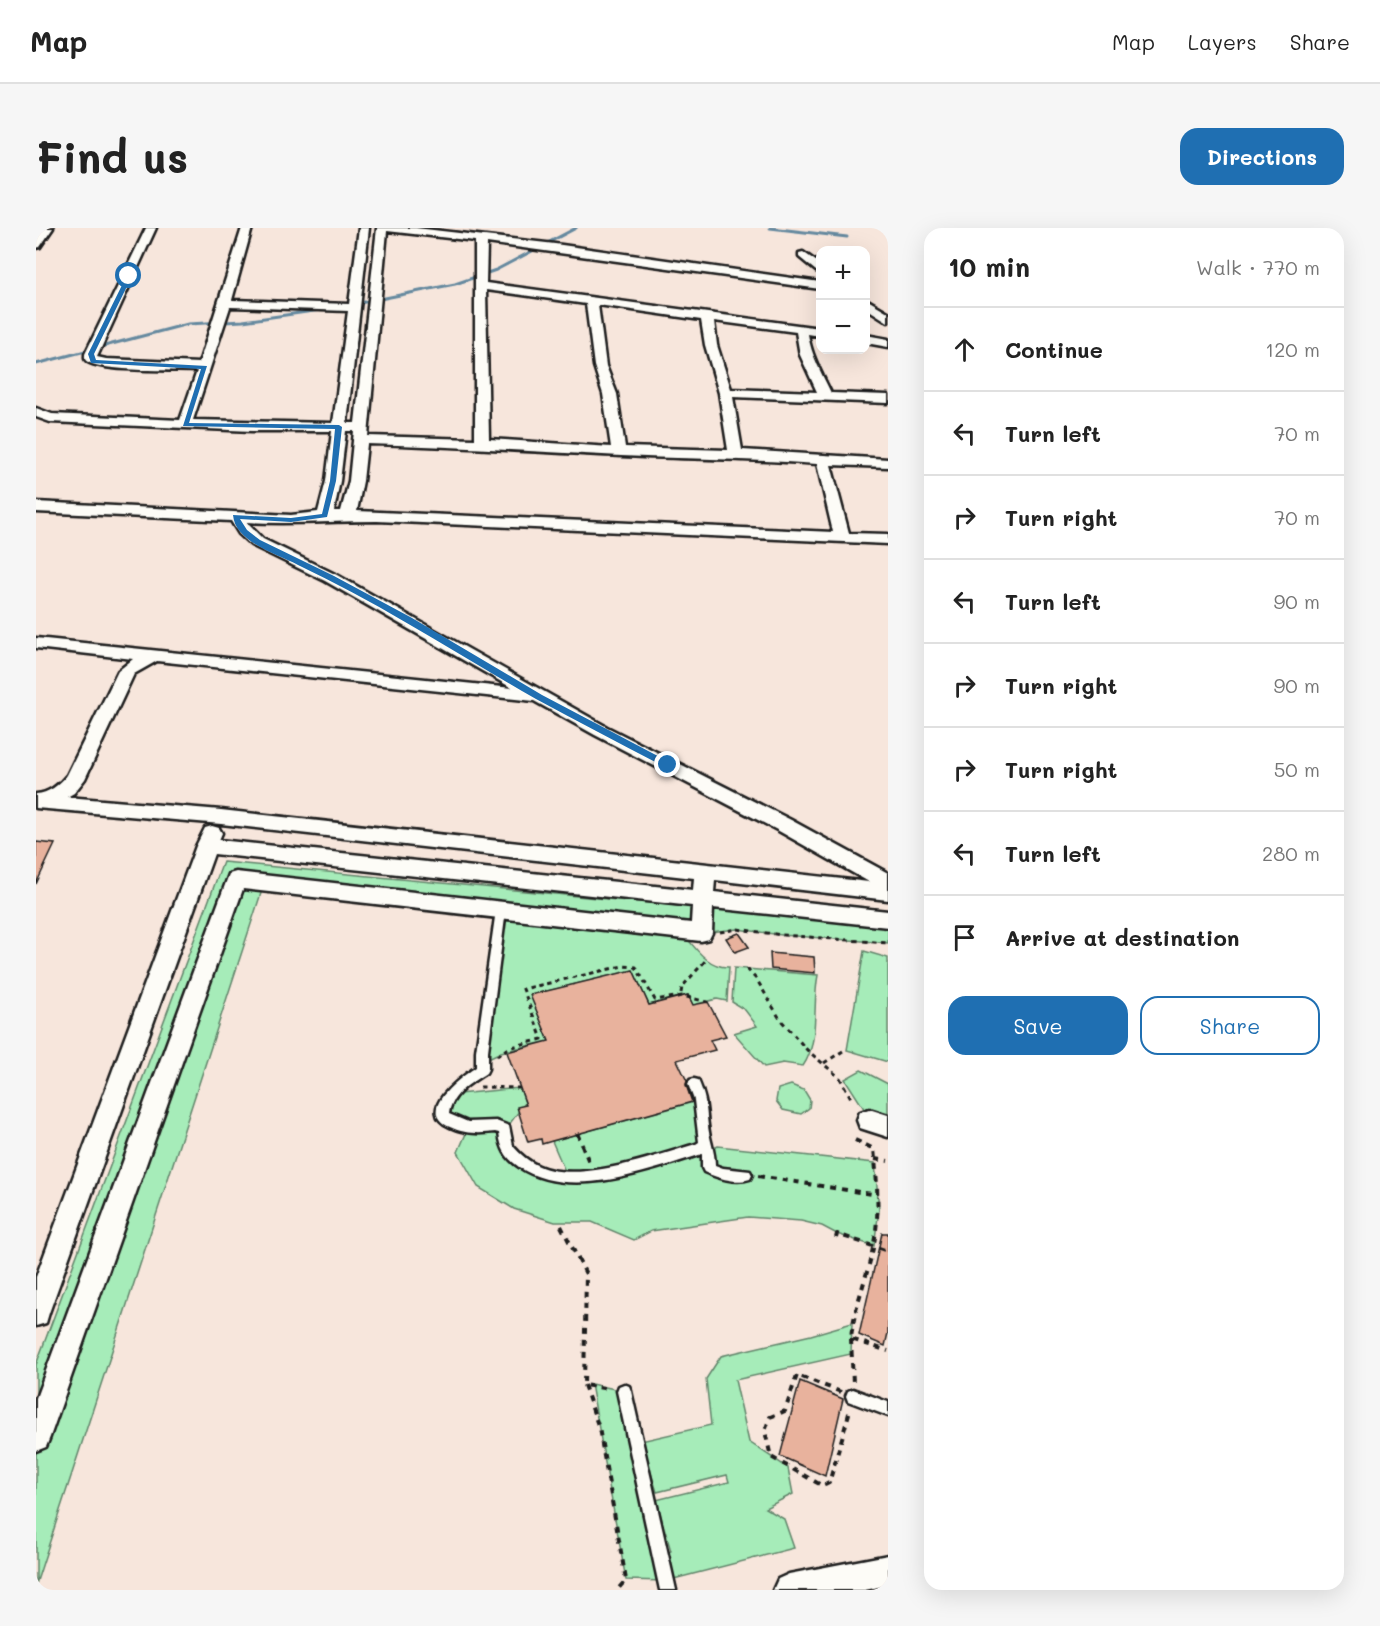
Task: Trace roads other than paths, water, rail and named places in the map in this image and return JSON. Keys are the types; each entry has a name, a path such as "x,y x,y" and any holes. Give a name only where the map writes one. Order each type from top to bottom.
{"street":[{"path":"36,245 48,228"},
{"path":"151,228 91,354 91,359 105,363 204,368"},
{"path":"185,424 247,228"},
{"path":"325,516 333,481 364,228"},
{"path":"348,516 356,481 382,228"},
{"path":"387,228 481,238 816,284"},
{"path":"481,238 482,442"},
{"path":"803,255 816,266"},
{"path":"482,286 816,331"},
{"path":"591,300 600,366 610,394 618,449 622,452"},
{"path":"224,303 353,308"},
{"path":"870,306 888,318"},
{"path":"706,316 707,331 726,393 736,454"},
{"path":"802,329 812,367 826,397"},
{"path":"870,340 888,343"},
{"path":"726,393 888,399"},
{"path":"36,412 50,418 339,427 361,434 622,452 736,454 888,464"},
{"path":"823,460 842,537"},
{"path":"36,507 291,520 348,516 591,524 888,539"},
{"path":"236,516 244,531 257,542 409,620 539,696 888,883"},
{"path":"36,643 539,696"},
{"path":"118,652 125,661 127,671"},
{"path":"40,801 67,788 75,779 127,671 140,662 157,656"},
{"path":"40,801 220,817 888,892"},
{"path":"36,1313 206,846 220,817"},
{"path":"206,846 888,919"},
{"path":"36,1437 236,880 243,850"},
{"path":"236,880 701,933 705,872"},
{"path":"789,1590 888,1573"},
{"path":"878,1590 888,1573"}],"lane":[{"path":"501,910 482,1051 482,1069 448,1095 443,1105 443,1117 455,1125 468,1129 478,1130 496,1126 505,1130 508,1149 524,1166 541,1174 568,1179 593,1177 700,1149 705,1143"},
{"path":"694,1084 703,1103 702,1134 709,1158 708,1168 723,1174 746,1175"},
{"path":"624,1392 668,1590"},
{"path":"854,1396 888,1409"}],"waterway":[{"path":"355,304 455,284 496,270 576,228"},
{"path":"770,228 847,237"},
{"path":"36,364 188,324 243,321 328,309"}]}
